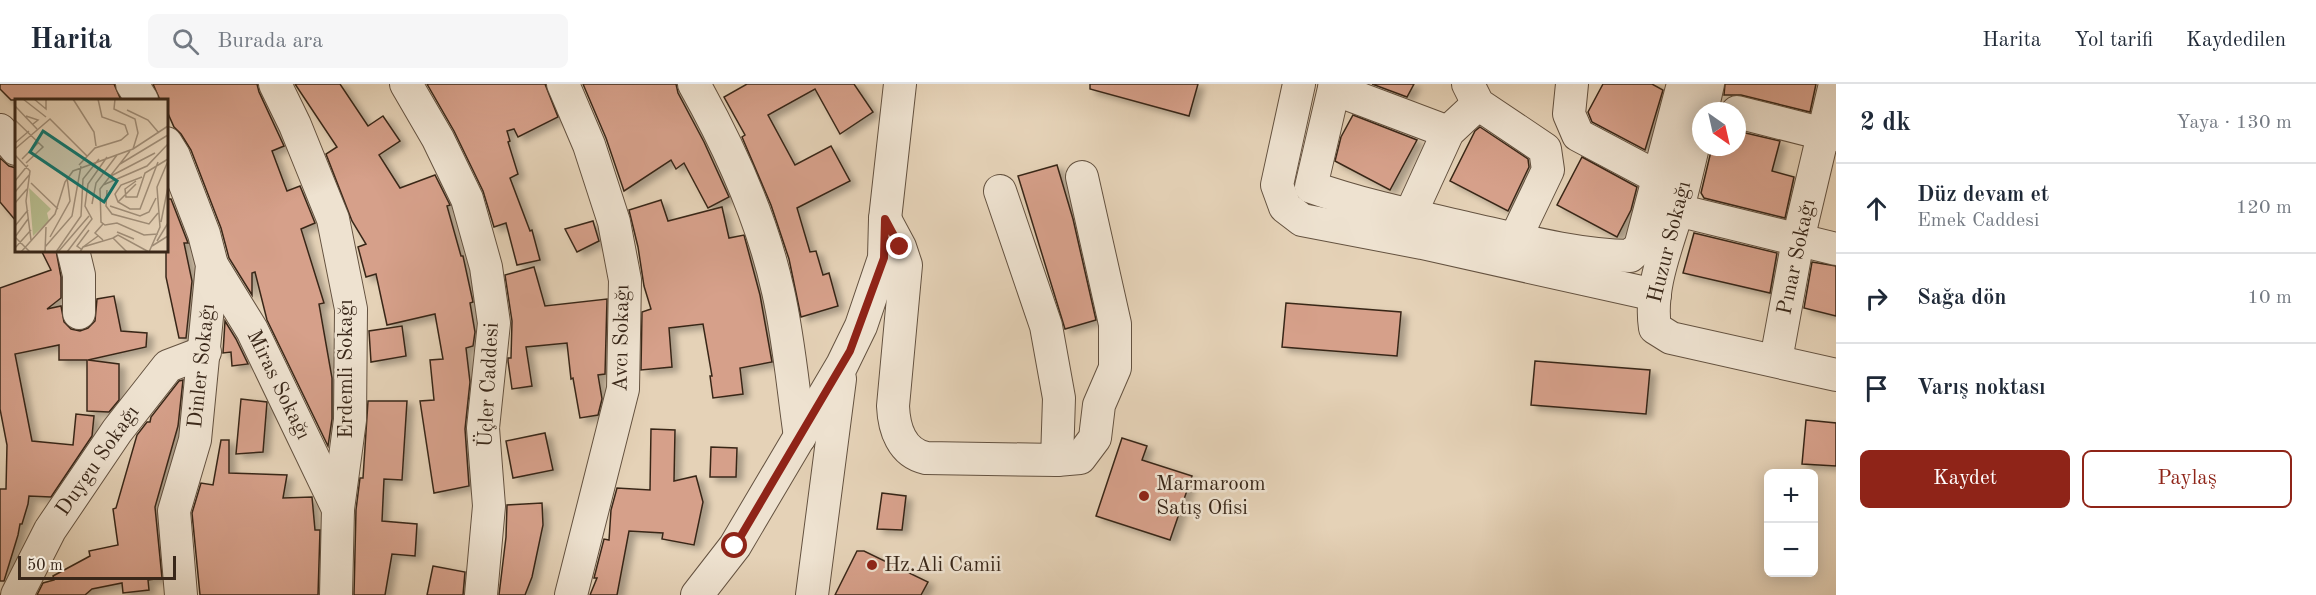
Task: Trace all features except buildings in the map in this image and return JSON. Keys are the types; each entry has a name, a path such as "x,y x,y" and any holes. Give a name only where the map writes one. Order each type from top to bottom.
{"street":[{"path":"132,84 141,99"},
{"name":"Erdemli Sokağı","path":"276,84 333,219 351,309 350,420 338,508 336,595"},
{"name":"Üçler Caddesi","path":"406,84 438,139 467,199 486,267 494,323 483,428 489,506 481,595"},
{"name":"Avcı Sokağı","path":"563,84 589,145 614,222 625,280 623,389 571,595"},
{"path":"694,84 716,123 753,203 778,292 800,436"},
{"path":"697,595 735,546 842,365 861,326 884,258 885,219 900,84"},
{"path":"1299,84 1277,184 1285,207 1302,220 1422,243 1655,295"},
{"path":"1572,84 1569,114 1578,135 1673,192 1798,240 1836,249"},
{"name":"Pınar Sokağı","path":"1776,360 1798,240 1830,135 1835,84"},
{"path":"1448,132 1335,86 1311,187 1352,202 1515,239 1607,255 1630,256 1640,247 1673,192"},
{"path":"1410,215 1448,132 1473,94 1545,149 1548,171 1515,239"},
{"path":"1693,96 1710,102"},
{"name":"Huzur Sokağı","path":"1693,96 1655,295 1653,312 1655,328 1671,338 1836,375"},
{"path":"1746,114 1830,135"},
{"path":"0,130 15,148"},
{"name":"Dinler Sokağı","path":"168,146 174,156 204,234 212,265 195,440 174,511 181,595"},
{"path":"885,219 900,247 906,266 893,406 894,422 899,436 908,448 915,456 926,458 1057,460 1080,458 1095,438 1099,405 1115,368 1115,324 1082,177"},
{"path":"1000,190 1046,326 1059,398 1057,460"},
{"path":"73,252 79,275 79,313"},
{"name":"Miras Sokağı","path":"212,265 252,330 338,508"},
{"name":"Duygu Sokağı","path":"16,595 50,530 117,431 168,366 205,352"},
{"path":"812,595 842,365"},
{"path":"158,595 179,564"}],"place":[{"name":"Marmaroom Satış Ofisi","path":"1144,496"},
{"name":"Hz.Ali Camii","path":"872,565"}],"route":[{"path":"735,546 850,351 884,258 885,219 900,247"}]}
